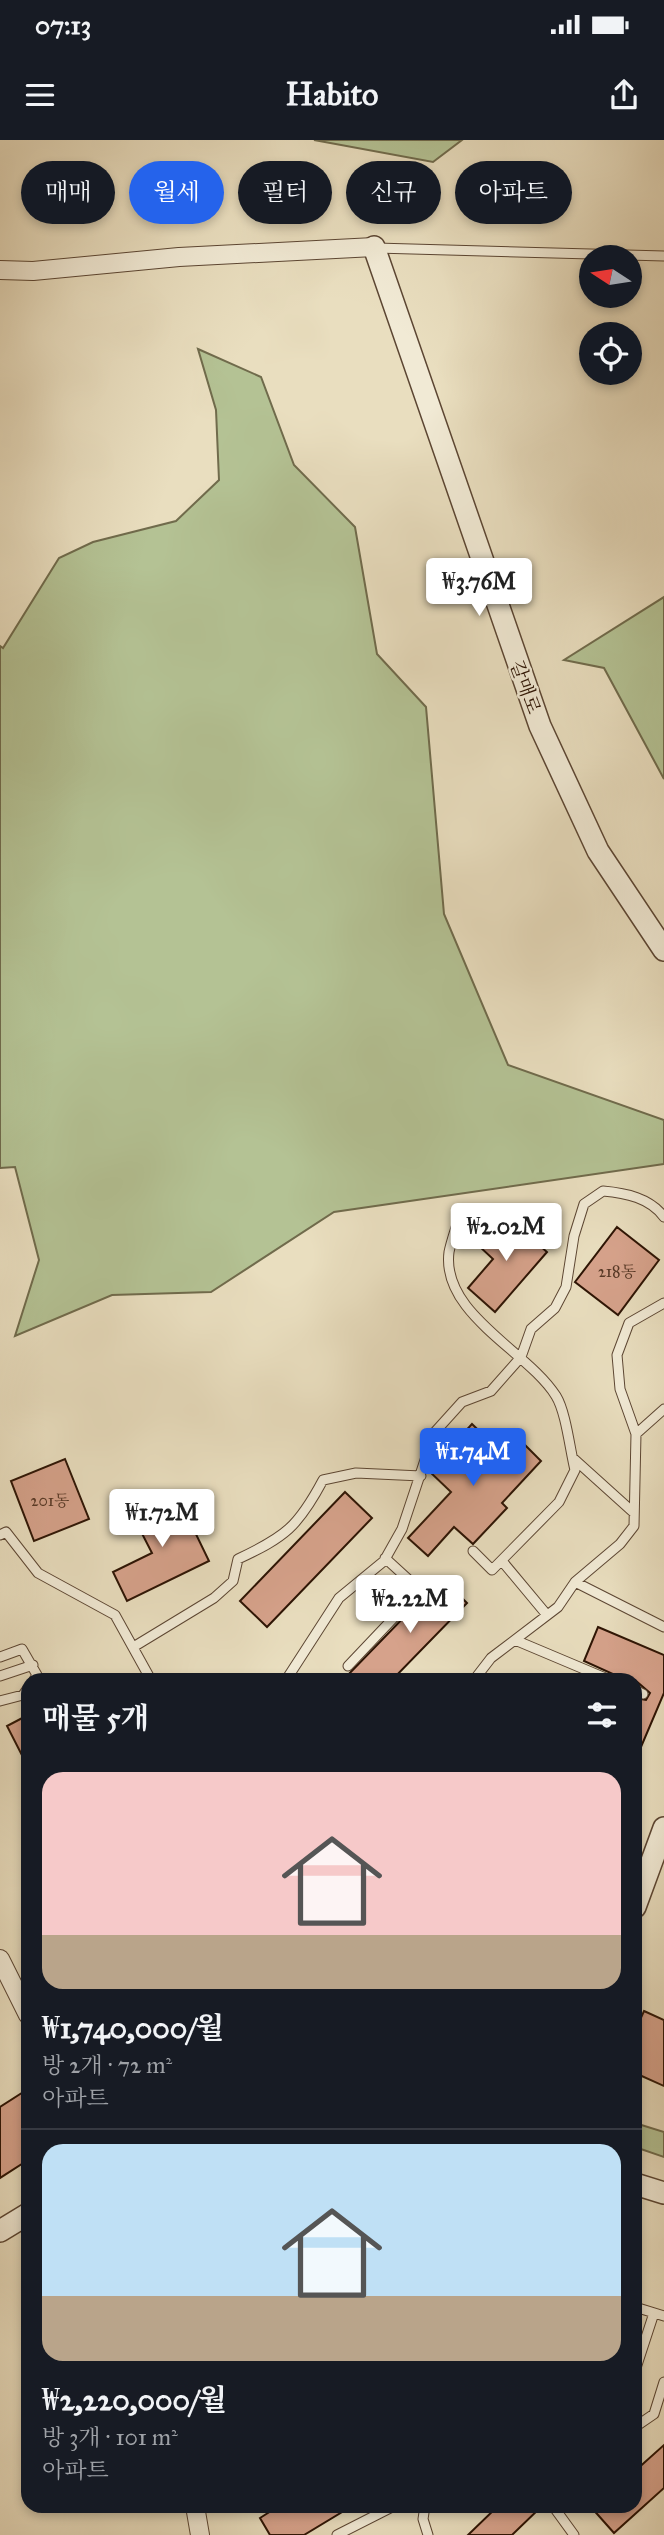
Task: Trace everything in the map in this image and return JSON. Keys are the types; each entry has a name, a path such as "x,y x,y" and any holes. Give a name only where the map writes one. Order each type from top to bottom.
{"street":[{"path":"0,270 33,271 179,257 374,247"},
{"name":"갈매로","path":"374,247 540,726 598,851 664,950"},
{"path":"642,1888 664,1828"},
{"path":"0,1959 21,2001"},
{"path":"642,2186 664,2193"},
{"path":"0,2231 21,2218"},
{"path":"196,2513 200,2535"}],"lane":[{"path":"374,247 664,256"},
{"path":"291,1673 339,1598 386,1558 402,1529 434,1433 462,1402 491,1391 520,1357 531,1329 555,1308 566,1287 574,1237 584,1204 603,1191 628,1194 657,1208 664,1217"},
{"path":"458,1221 449,1254 455,1285 478,1321 520,1357 557,1397 575,1470 559,1502 492,1570 473,1551"},
{"path":"479,1673 491,1658 558,1607 575,1582 620,1544 634,1526 636,1434 620,1389 617,1355 629,1323 664,1303"},
{"path":"636,1434 664,1409"},
{"path":"572,1457 634,1513"},
{"path":"135,1646 223,1590 233,1581 238,1559 274,1542 302,1519 323,1480 356,1473 421,1476"},
{"path":"0,1535 6,1532 38,1573 115,1615 135,1646 148,1673"},
{"path":"348,1665 420,1590 386,1558"},
{"path":"502,1561 547,1615"},
{"path":"575,1582 664,1627"},
{"path":"515,1640 594,1673"},
{"path":"0,1657 22,1649 36,1673"},
{"path":"0,1676 33,1665"},
{"path":"0,1701 21,1696"},
{"path":"642,2308 659,2314 642,2354"},
{"path":"642,2422 654,2414 664,2382"},
{"path":"337,2535 380,2513"},
{"path":"424,2513 428,2535"},
{"path":"558,2513 570,2533"}],"green space":[{"path":"314,140 462,140 434,161"},
{"path":"198,349 261,377 294,465 355,527 377,654 426,707 444,914 508,1065 664,1120 664,1164 334,1212 211,1292 112,1295 15,1336 39,1260 15,1167 0,1168 0,646 3,648 59,558 93,542 176,521 219,480 216,410"},
{"path":"664,597 664,779 604,668 564,660"},
{"path":"642,2125 664,2132 664,2157 642,2149"}],"building":[{"path":"506,1216 547,1252 495,1312 468,1288 493,1259 479,1246"},
{"path":"617,1227 659,1260 618,1315 575,1282"},
{"path":"472,1424 505,1456 520,1440 541,1461 502,1503 507,1508 473,1544 454,1527 428,1556 408,1538 451,1492 429,1471"},
{"path":"65,1459 89,1519 34,1541 11,1481"},
{"path":"345,1492 372,1518 267,1627 240,1601"},
{"path":"177,1495 209,1561 127,1601 113,1572 152,1553 133,1516"},
{"path":"442,1578 467,1603 399,1673 350,1673"},
{"path":"598,1627 664,1655 664,1693 642,1745 642,1699 646,1700 650,1693 642,1686 642,1673 611,1673 584,1661"},
{"path":"21,1719 21,1753 7,1726"},
{"path":"644,2011 664,2020 664,2086 642,2076"},
{"path":"21,2094 21,2164 0,2178 0,2107"},
{"path":"664,2445 664,2488 642,2508 642,2465"},
{"path":"268,2513 340,2513 304,2535 270,2535 260,2518"},
{"path":"491,2513 535,2513 512,2535 468,2535"},
{"path":"596,2513 636,2513 614,2533"}]}
